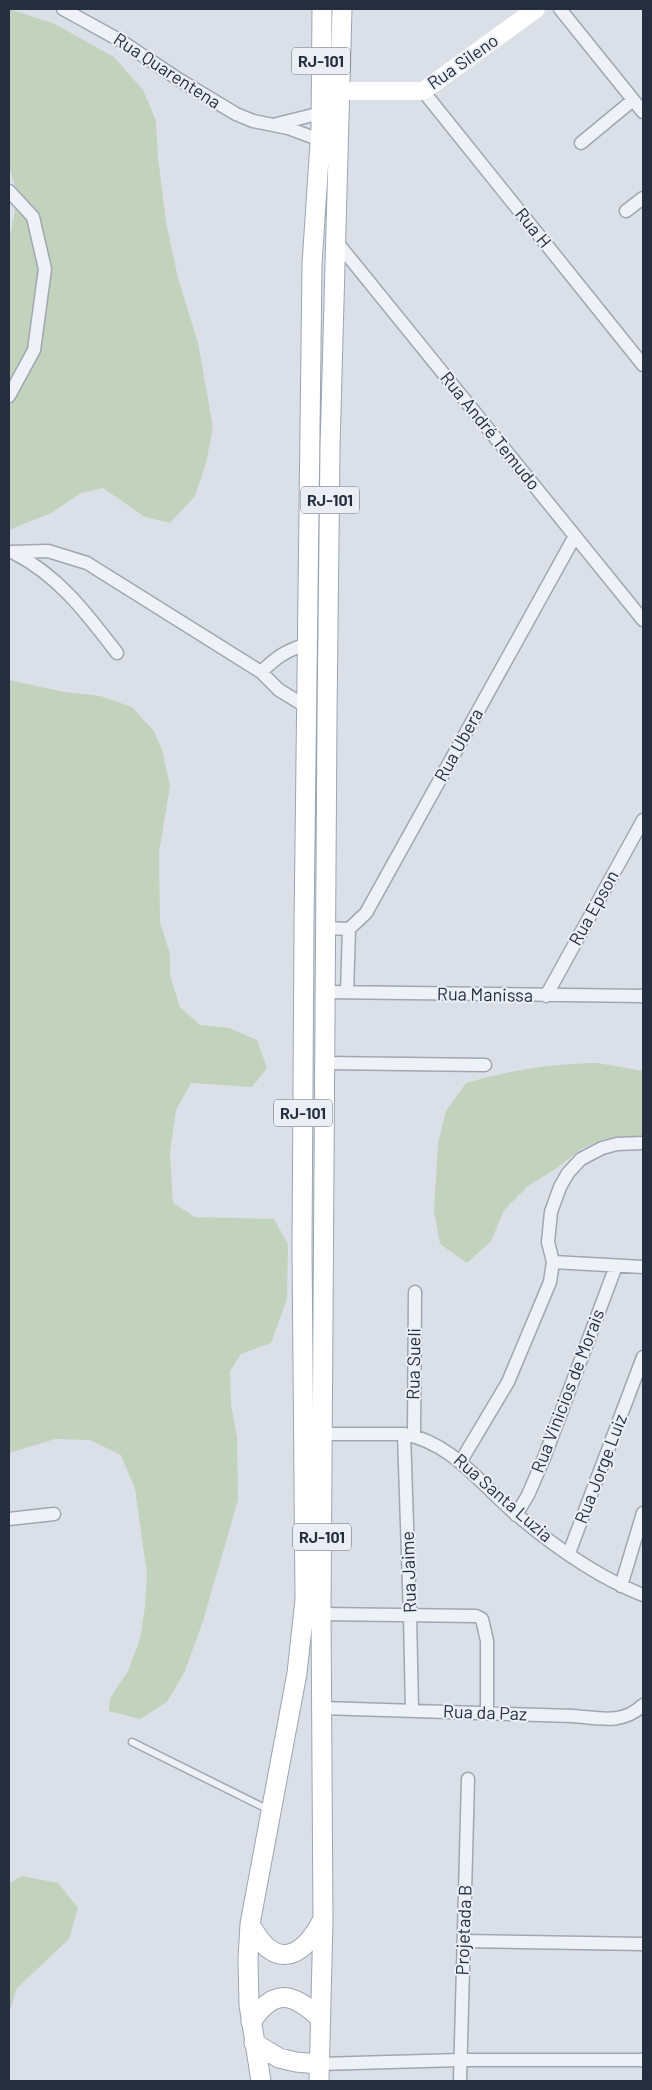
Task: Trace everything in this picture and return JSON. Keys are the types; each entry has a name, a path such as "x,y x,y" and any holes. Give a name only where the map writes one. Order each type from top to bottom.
{"main road":[{"name":"RJ-101","path":"319,2073 323,1920 321,1614 325,928 330,438 336,241 330,91 322,9"},
{"name":"RJ-101","path":"261,2081 251,2022 248,1959 250,1924 298,1673 305,1600 302,1247 312,264 321,113 330,91 342,9"},
{"name":"Rua Sileno","path":"330,91 423,90 536,9"},
{"path":"250,1924 264,1945 276,1952 289,1954 300,1951 323,1920"},
{"path":"251,2022 260,2008 273,2000 286,1997 300,2001 320,2018"},
{"path":"254,2043 279,2058 296,2062 319,2073"}],"street":[{"name":"Rua Quarentena","path":"63,9 121,40 222,107 253,121 274,125 320,140"},
{"path":"560,9 643,112"},
{"name":"Rua H","path":"423,90 643,365"},
{"path":"581,143 633,100"},
{"path":"274,125 321,113"},
{"path":"9,190 33,217 45,269 34,350 9,396"},
{"path":"626,211 643,198"},
{"name":"Rua André Temudo","path":"336,241 643,620"},
{"name":"Rua Ubera","path":"349,929 366,913 575,536"},
{"path":"10,552 48,551 87,562 261,672 279,690 307,707"},
{"path":"10,552 43,571 60,585 87,614 116,653"},
{"path":"261,672 290,649 308,644"},
{"name":"Rua Epson","path":"546,996 643,820"},
{"path":"325,928 349,929 347,992"},
{"name":"Rua Manissa","path":"326,992 643,996"},
{"path":"325,1063 485,1065"},
{"path":"461,1461 508,1382 550,1282 553,1262 548,1242 551,1212 560,1187 568,1173 581,1160 602,1148 617,1144 643,1143"},
{"path":"553,1262 643,1267"},
{"name":"Rua Vinicios de Morais","path":"516,1515 528,1495 544,1458 616,1266"},
{"name":"Rua Sueli","path":"409,1435 415,1292"},
{"name":"Rua Jorge Luiz","path":"569,1553 643,1357"},
{"name":"Rua Santa Luzia","path":"322,1434 409,1435 448,1452 461,1461 516,1515 541,1535 601,1576 643,1595"},
{"name":"Rua Jaime","path":"409,1435 412,1710"},
{"path":"621,1586 643,1513"},
{"path":"9,1519 54,1514"},
{"path":"321,1614 476,1616 482,1619 487,1641 487,1713"},
{"name":"Rua da Paz","path":"322,1708 613,1719 632,1715 643,1706"},
{"name":"Projetada B","path":"460,2081 468,1779"},
{"path":"464,1941 643,1944"},
{"path":"319,2073 460,2060 643,2060"}],"lane":[{"path":"132,1742 272,1812"}],"green space":[{"path":"9,9 55,24 114,57 143,90 156,121 158,157 166,222 178,278 198,343 213,427 206,463 195,496 170,523 145,517 103,488 81,493 51,513 9,530 9,240 18,196 9,166"},
{"path":"9,680 64,692 100,696 132,707 154,731 162,750 170,786 159,852 160,922 170,954 170,976 180,1007 200,1025 229,1028 257,1040 267,1068 252,1087 191,1083 176,1110 170,1153 173,1203 195,1217 274,1219 288,1244 287,1299 271,1343 241,1354 230,1371 231,1405 237,1437 238,1500 203,1621 184,1673 167,1702 140,1719 109,1711 110,1698 128,1671 140,1639 145,1607 147,1574 135,1489 121,1455 90,1440 55,1439 9,1453"},
{"path":"597,1063 643,1071 643,1136 604,1139 581,1149 557,1168 528,1186 504,1210 491,1241 467,1263 440,1244 434,1211 438,1143 446,1111 466,1083 531,1068"},
{"path":"22,1876 58,1883 78,1908 69,1939 17,1988 9,2013 9,1883"}]}
